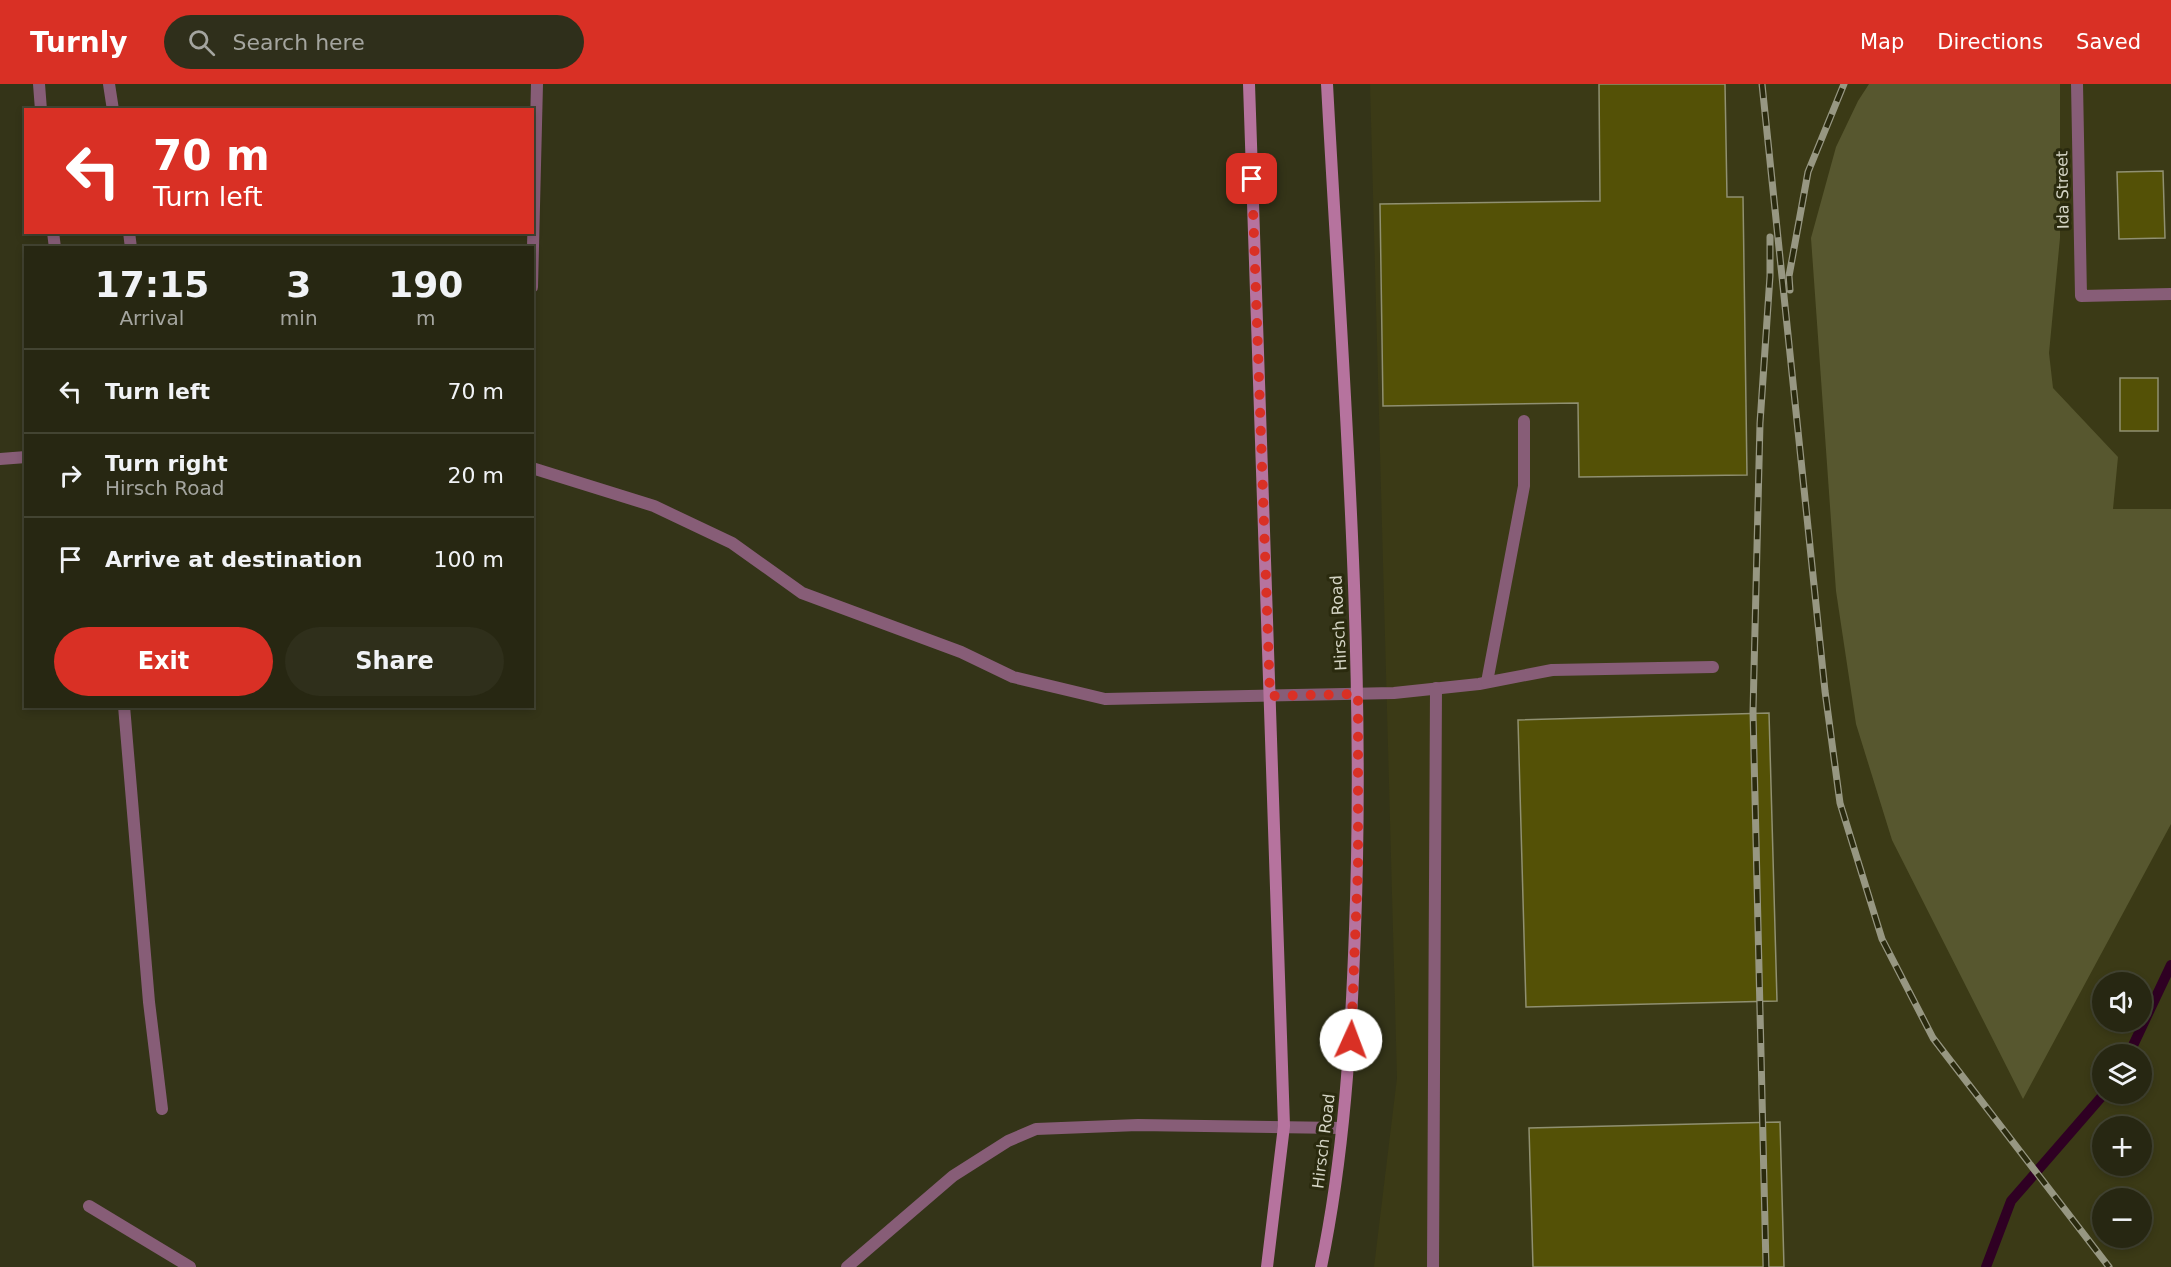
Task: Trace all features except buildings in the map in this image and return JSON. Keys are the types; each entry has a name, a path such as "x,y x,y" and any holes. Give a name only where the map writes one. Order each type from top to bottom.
{"main road":[{"path":"1249,84 1284,1126 1267,1267"},
{"name":"Hirsch Road","path":"1321,1267 1342,1128 1351,1040 1358,867 1358,694 1327,84"}],"street":[{"path":"39,84 41,108"},
{"path":"109,84 113,108"},
{"path":"534,206 537,84"},
{"name":"Ida Street","path":"2077,84 2081,296 2171,294"},
{"path":"1487,682 1524,486 1524,421"},
{"path":"0,459 24,456"},
{"path":"534,469 654,506 732,543 802,593 961,652 1013,677 1105,699 1358,694 1487,682 1552,670 1713,667"},
{"path":"1433,1267 1436,688"},
{"path":"124,708 149,1002 162,1110"},
{"path":"848,1267 953,1176 1008,1141 1036,1129 1138,1125 1342,1128"},
{"path":"89,1206 190,1267"}],"shaded area":[{"path":"1370,84 2171,84 2171,1267 1374,1267 1397,1078"},
{"path":"1869,84 2060,84 2060,238 2049,353 2053,388 2118,457 2113,509 2171,509 2171,824 2023,1099 1892,840 1856,724 1836,591 1811,238 1836,147 1858,101"}],"waterway":[{"path":"2134,1044 2171,965"},
{"path":"1986,1267 2011,1201 2095,1104"}],"railway":[{"path":"1762,84 1825,691 1840,803 1882,939 1933,1038 2109,1267"},
{"path":"1790,290 1789,276 1808,172 1844,84"},
{"path":"1766,1267 1753,712 1760,423 1770,276 1770,237"}],"route":[{"path":"1252,179 1270,696 1358,694 1358,867 1351,1040"}]}
